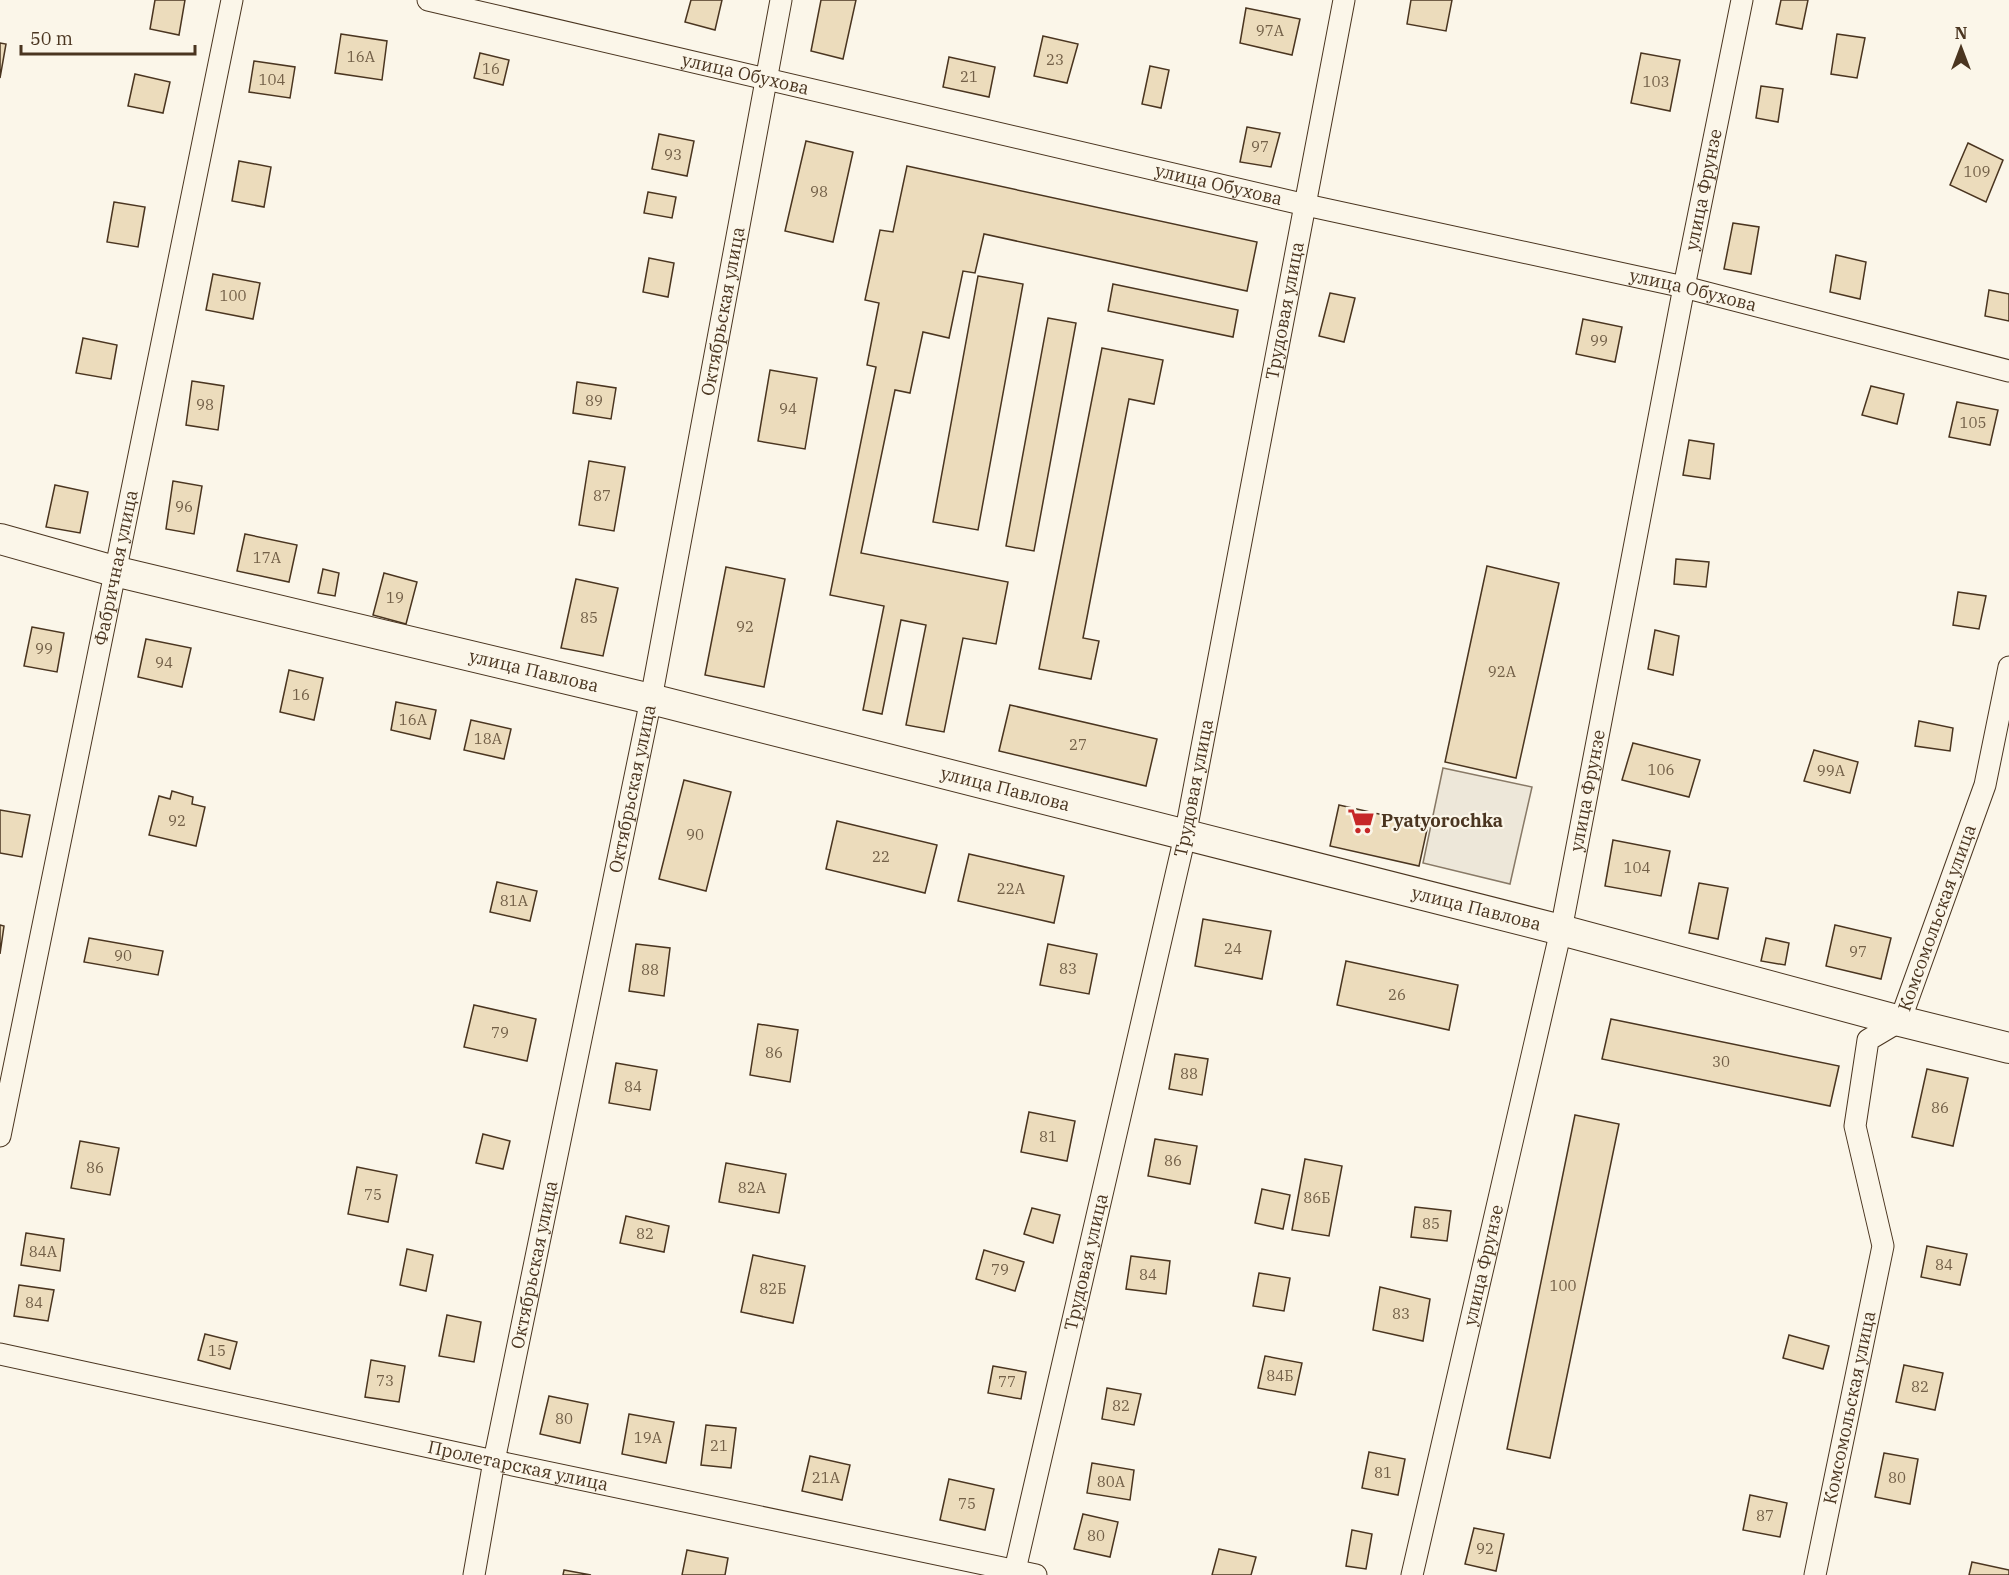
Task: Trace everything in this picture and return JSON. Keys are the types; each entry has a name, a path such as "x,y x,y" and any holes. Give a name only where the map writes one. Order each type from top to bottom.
{"street":[{"name":"Фабричная улица","path":"0,1136 232,0"},
{"name":"улица Обухова","path":"428,0 1306,205 1684,287 2009,371"},
{"name":"Октябрьская улица","path":"474,1575 494,1461 651,699 781,0"},
{"name":"Трудовая улица","path":"1015,1570 1185,836 1344,0"},
{"name":"улица Фрунзе","path":"1412,1575 1561,930 1684,287 1742,0"},
{"name":"улица Павлова","path":"0,540 114,571 651,699 1561,930 2009,1048"},
{"name":"Комсомольская улица","path":"1815,1575 1883,1246 1855,1125 1868,1040 1900,1021 1985,785 2009,667"},
{"name":"Пролетарская улица","path":"0,1354 1036,1575"}],"shaded area":[{"path":"1443,768 1532,787 1510,884 1423,863"}],"building":[{"path":"155,0 185,0 179,35 150,29"},
{"path":"691,0 722,0 715,30 685,22"},
{"path":"821,0 856,0 843,59 811,51"},
{"path":"1411,0 1452,0 1446,31 1407,24"},
{"path":"1781,0 1808,0 1802,29 1776,24"},
{"path":"1246,8 1300,19 1292,55 1240,43"},
{"path":"341,34 387,41 382,80 335,73"},
{"path":"1837,34 1865,38 1857,78 1831,74"},
{"path":"1043,36 1078,44 1067,83 1034,76"},
{"path":"0,43 6,44 0,78"},
{"path":"480,53 509,60 503,85 474,78"},
{"path":"1641,53 1680,60 1670,111 1631,103"},
{"path":"949,57 995,67 989,97 943,87"},
{"path":"254,61 295,67 290,98 249,92"},
{"path":"1150,66 1169,70 1161,108 1142,104"},
{"path":"135,74 170,82 163,113 128,106"},
{"path":"1761,86 1783,89 1778,122 1756,118"},
{"path":"1247,127 1280,133 1271,167 1240,162"},
{"path":"659,134 694,141 687,176 652,169"},
{"path":"806,141 853,152 833,242 785,231"},
{"path":"1968,143 2003,160 1986,202 1950,185"},
{"path":"239,161 271,167 264,207 232,201"},
{"path":"907,166 1257,242 1247,291 984,234 975,273 963,271 949,338 923,332 910,393 895,390 861,553 1008,582 996,644 963,638 944,732 906,725 926,625 901,620 882,714 863,710 884,606 830,595 876,367 867,365 879,303 865,300 880,230 893,232"},
{"path":"648,192 676,197 672,218 644,213"},
{"path":"114,202 145,207 138,247 107,242"},
{"path":"1733,223 1759,227 1751,274 1724,269"},
{"path":"1836,255 1866,262 1860,299 1830,292"},
{"path":"649,258 674,263 668,297 643,292"},
{"path":"213,274 260,283 253,319 206,310"},
{"path":"978,276 1023,284 978,530 933,522"},
{"path":"1113,284 1238,310 1233,337 1108,311"},
{"path":"1989,290 2009,294 2009,321 1985,316"},
{"path":"1330,293 1355,298 1344,342 1319,336"},
{"path":"1048,318 1076,323 1034,551 1006,546"},
{"path":"1583,319 1622,327 1615,362 1576,354"},
{"path":"83,338 117,345 111,379 76,373"},
{"path":"1102,348 1163,360 1154,404 1129,399 1083,638 1099,641 1091,679 1039,669"},
{"path":"770,370 817,378 805,449 758,441"},
{"path":"192,381 224,386 218,430 186,425"},
{"path":"577,382 616,388 611,419 573,413"},
{"path":"1871,386 1904,394 1897,424 1862,415"},
{"path":"1957,402 1998,410 1990,445 1949,437"},
{"path":"1689,440 1714,444 1710,479 1683,475"},
{"path":"589,461 625,467 614,531 579,525"},
{"path":"173,481 202,486 194,534 166,529"},
{"path":"55,485 88,492 80,533 46,527"},
{"path":"245,534 297,545 289,582 237,571"},
{"path":"1676,559 1709,562 1706,587 1674,584"},
{"path":"1487,566 1559,583 1516,778 1445,762"},
{"path":"726,567 785,579 764,687 705,675"},
{"path":"323,569 339,573 335,596 318,593"},
{"path":"384,573 417,582 406,624 373,615"},
{"path":"576,579 618,588 603,656 561,648"},
{"path":"1958,592 1986,596 1979,629 1953,625"},
{"path":"32,627 64,633 57,672 24,666"},
{"path":"1655,630 1679,636 1673,675 1648,669"},
{"path":"146,639 191,648 182,687 138,677"},
{"path":"289,670 323,678 314,720 280,712"},
{"path":"396,702 436,710 430,739 391,730"},
{"path":"1010,705 1157,739 1146,786 999,751"},
{"path":"471,720 511,729 504,759 464,750"},
{"path":"1919,721 1953,728 1950,751 1915,746"},
{"path":"1633,743 1700,760 1689,797 1622,780"},
{"path":"1814,750 1858,762 1850,793 1804,781"},
{"path":"684,780 731,792 706,891 659,879"},
{"path":"172,791 193,797 192,804 205,807 196,846 149,835 159,796 170,799"},
{"path":"1339,805 1428,825 1419,866 1330,846"},
{"path":"0,810 30,815 22,857 0,853"},
{"path":"837,821 937,845 925,893 826,869"},
{"path":"1613,840 1670,851 1661,896 1605,886"},
{"path":"969,854 1064,876 1054,923 958,901"},
{"path":"497,882 537,891 530,921 490,912"},
{"path":"1699,883 1728,888 1718,939 1689,933"},
{"path":"1203,919 1271,931 1262,979 1195,966"},
{"path":"0,925 4,926 0,954"},
{"path":"1835,925 1891,938 1881,979 1826,966"},
{"path":"89,938 163,951 158,975 84,962"},
{"path":"1766,938 1789,943 1785,965 1761,961"},
{"path":"636,944 670,948 664,996 629,991"},
{"path":"1048,944 1097,954 1089,994 1040,985"},
{"path":"1346,961 1458,985 1449,1030 1337,1005"},
{"path":"474,1005 536,1019 527,1061 464,1047"},
{"path":"1611,1019 1839,1066 1830,1106 1602,1059"},
{"path":"758,1024 798,1030 790,1082 750,1075"},
{"path":"1175,1054 1208,1059 1202,1095 1169,1089"},
{"path":"616,1063 657,1070 650,1110 609,1103"},
{"path":"1927,1069 1968,1078 1953,1146 1912,1137"},
{"path":"1029,1112 1075,1121 1067,1161 1021,1152"},
{"path":"1575,1115 1619,1124 1550,1458 1507,1449"},
{"path":"483,1134 510,1141 503,1169 476,1163"},
{"path":"1155,1139 1197,1146 1190,1184 1148,1176"},
{"path":"80,1141 119,1148 110,1195 71,1188"},
{"path":"1305,1159 1342,1166 1329,1236 1292,1230"},
{"path":"726,1163 786,1174 779,1213 719,1202"},
{"path":"357,1167 397,1175 388,1222 348,1214"},
{"path":"1262,1189 1290,1195 1283,1229 1255,1223"},
{"path":"1415,1207 1451,1211 1447,1241 1411,1237"},
{"path":"1032,1208 1060,1215 1053,1243 1024,1234"},
{"path":"626,1216 669,1226 664,1252 620,1243"},
{"path":"26,1233 64,1239 60,1271 21,1265"},
{"path":"1927,1246 1967,1254 1960,1285 1921,1277"},
{"path":"407,1249 433,1255 426,1291 400,1285"},
{"path":"984,1250 1024,1262 1015,1291 976,1279"},
{"path":"753,1255 805,1266 793,1323 741,1312"},
{"path":"1131,1256 1170,1261 1166,1294 1126,1289"},
{"path":"1259,1273 1290,1278 1284,1311 1253,1306"},
{"path":"19,1285 54,1290 48,1321 14,1316"},
{"path":"1380,1287 1430,1299 1423,1341 1373,1330"},
{"path":"447,1315 481,1322 474,1362 439,1356"},
{"path":"205,1334 237,1342 230,1369 198,1360"},
{"path":"1789,1335 1829,1346 1823,1369 1783,1358"},
{"path":"1265,1356 1302,1363 1295,1395 1258,1388"},
{"path":"371,1360 405,1366 399,1402 365,1397"},
{"path":"1904,1365 1943,1373 1935,1410 1896,1402"},
{"path":"993,1366 1026,1372 1021,1399 988,1393"},
{"path":"1107,1388 1141,1394 1134,1425 1102,1419"},
{"path":"549,1396 588,1404 580,1443 540,1434"},
{"path":"629,1414 674,1422 666,1463 622,1454"},
{"path":"706,1425 736,1428 731,1468 701,1465"},
{"path":"1369,1452 1405,1459 1398,1495 1362,1488"},
{"path":"1884,1453 1918,1459 1910,1504 1875,1497"},
{"path":"810,1456 850,1465 842,1500 802,1491"},
{"path":"1092,1463 1134,1470 1130,1500 1087,1493"},
{"path":"949,1479 994,1489 985,1530 940,1520"},
{"path":"1750,1495 1787,1503 1780,1537 1743,1530"},
{"path":"1083,1514 1118,1522 1110,1557 1074,1549"},
{"path":"1474,1528 1504,1534 1496,1571 1465,1564"},
{"path":"1352,1530 1372,1534 1366,1569 1346,1566"},
{"path":"1219,1549 1256,1557 1251,1575 1212,1575"},
{"path":"687,1550 728,1558 725,1575 682,1575"},
{"path":"1972,1562 2009,1570 2009,1575 1969,1575"},
{"path":"564,1570 591,1575 563,1575"}],"place":[{"name":"Pyatyorochka","path":"1361,821"}]}
